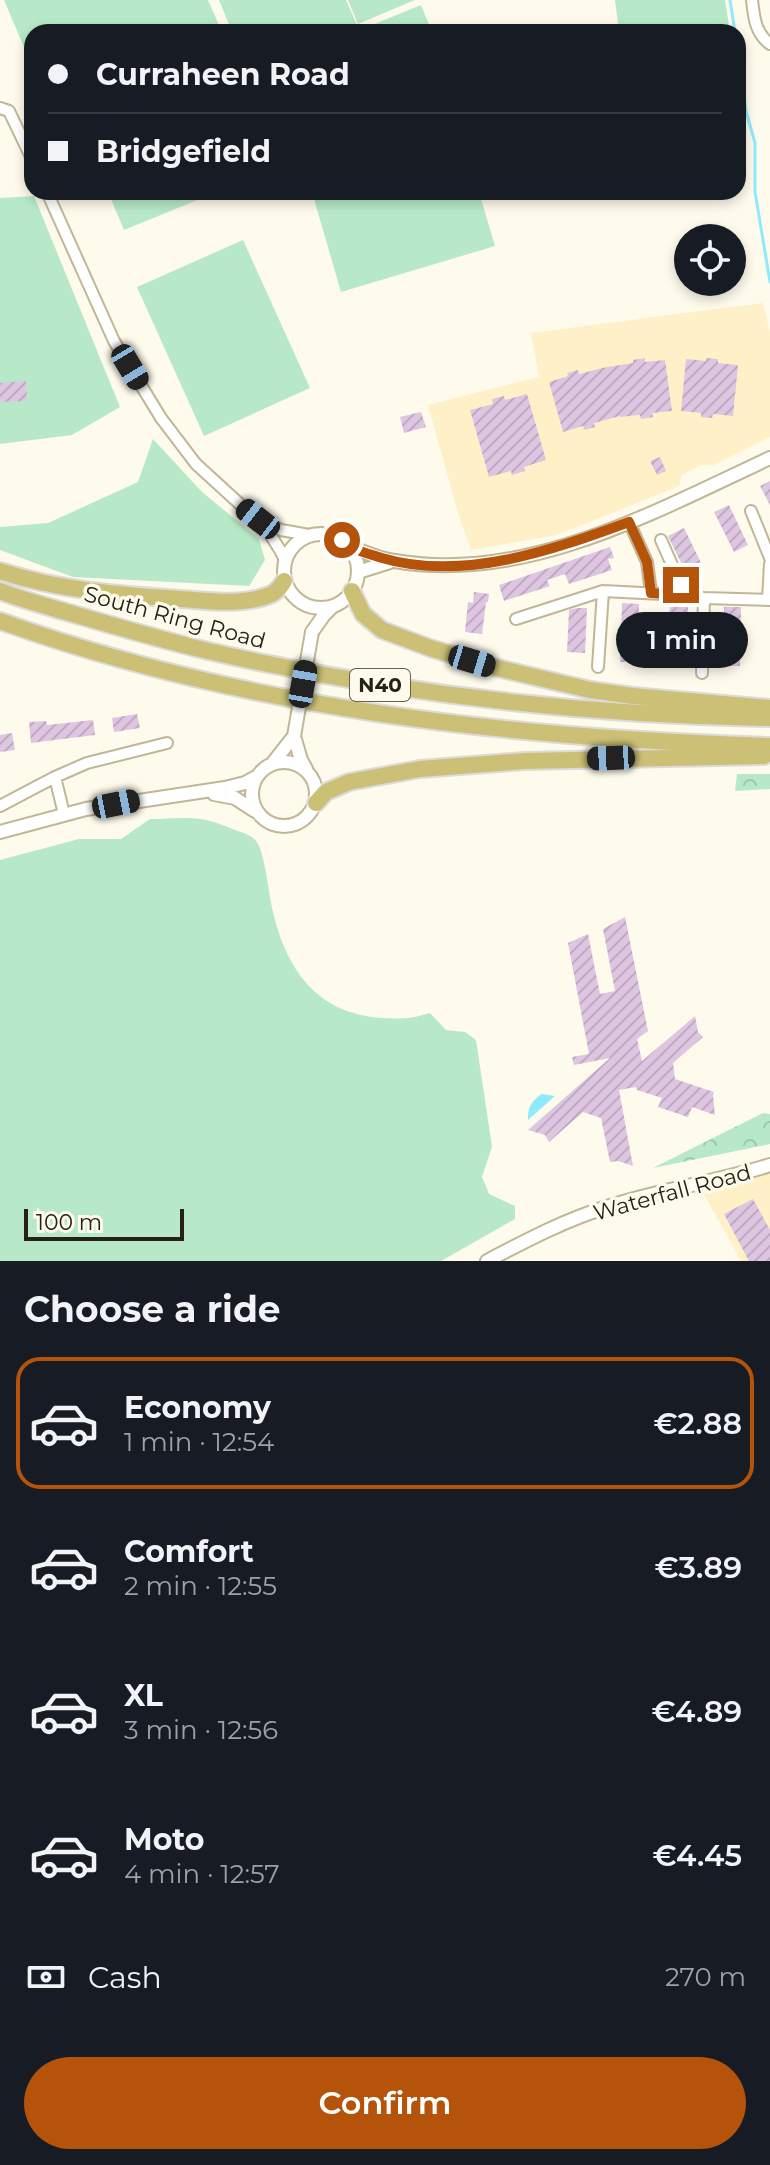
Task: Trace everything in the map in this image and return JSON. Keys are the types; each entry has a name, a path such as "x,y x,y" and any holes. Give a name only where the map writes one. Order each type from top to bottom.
{"highway":[{"path":"0,571 89,591 201,601 257,599 275,592 284,581"},
{"name":"South Ring Road","path":"0,591 150,637 379,685 597,710 770,718"},
{"path":"352,591 363,614 382,630 430,648 546,682 633,696 770,708"},
{"name":"N40","path":"0,621 197,678 313,702 438,721 565,735 770,746"},
{"path":"316,803 326,792 349,782 432,767 770,755"}],"street":[{"path":"752,0 755,25 770,44"},
{"path":"0,108 9,111 24,142"},
{"path":"51,200 114,341 161,418 215,484 258,519 285,560"},
{"path":"258,519 281,530 309,535 326,534 349,546 393,561 434,565 476,564 561,547 629,522 770,458"},
{"path":"751,511 770,558"},
{"path":"629,522 647,562 651,593"},
{"path":"272,764 294,736 312,632 301,603 284,581 285,560 290,549 309,535"},
{"path":"661,540 681,585 682,595"},
{"path":"301,603 324,608 345,600 352,591 358,572 349,546"},
{"path":"358,572 393,561"},
{"path":"516,619 603,591 769,600 770,564"},
{"path":"598,667 603,591"},
{"path":"702,673 704,598"},
{"path":"312,632 335,605"},
{"path":"200,793 235,798 270,823 290,826 307,817 316,803 315,785 294,736"},
{"path":"0,806 87,763 167,743"},
{"path":"0,832 64,814 245,783 272,764 290,762 306,769"},
{"path":"55,777 64,814"},
{"path":"256,777 251,795 258,813"},
{"name":"Waterfall Road","path":"487,1261 534,1236 595,1210 770,1165"}],"shaded area":[{"path":"763,303 770,333 770,437 714,465 701,465 682,475 679,486 557,535 471,550 428,405 539,377 531,333"},
{"path":"770,1173 770,1261 741,1261 704,1194"}],"green space":[{"path":"4,0 208,0 218,24 24,24 24,47"},
{"path":"219,0 346,0 357,24 229,24"},
{"path":"348,0 415,0 358,24"},
{"path":"615,0 725,0 729,24 618,24"},
{"path":"421,5 429,24 375,24"},
{"path":"24,197 24,200 36,200 120,407 72,435 0,444 0,198"},
{"path":"111,200 197,200 124,230"},
{"path":"314,200 481,200 495,246 341,292"},
{"path":"243,240 310,388 204,436 137,287"},
{"path":"153,439 202,492 259,539 265,560 249,586 73,577 0,550 0,527 48,523 138,482"},
{"path":"737,774 770,774 770,789 735,791"},
{"path":"150,819 206,820 254,839 262,854 273,912 287,953 309,986 323,998 360,1015 406,1018 430,1013 446,1030 465,1032 476,1040 492,1147 482,1177 489,1194 515,1206 515,1219 441,1261 0,1261 0,860 79,839 121,839"},
{"path":"763,1113 770,1114 770,1144 653,1168"}],"water":[{"path":"542,1094 555,1096 528,1120 531,1105"}],"building":[{"path":"645,358 645,362 665,360 672,411 652,413 653,417 641,419 640,415 620,416 594,423 595,427 584,430 583,426 563,432 549,382 578,370 579,374"},
{"path":"706,358 738,365 733,416 713,414 712,418 701,417 701,413 681,411 686,359 706,361"},
{"path":"26,381 27,401 0,402 0,383"},
{"path":"527,394 546,460 524,467 525,471 512,475 511,471 489,477 470,410 493,404 492,399 504,396 505,400"},
{"path":"421,412 426,427 404,433 400,417"},
{"path":"660,457 666,471 657,475 650,461"},
{"path":"770,481 770,505 760,486"},
{"path":"729,505 748,545 734,552 714,512"},
{"path":"684,528 703,567 687,575 668,536"},
{"path":"610,547 614,558 608,559 612,570 569,584 565,574 547,580 550,586 504,601 499,585"},
{"path":"474,592 489,594 482,634 465,632 468,602 473,603"},
{"path":"622,603 639,604 636,662 620,662"},
{"path":"670,606 688,607 685,665 667,664"},
{"path":"724,607 741,607 740,666 724,666"},
{"path":"587,608 585,653 567,652 569,610"},
{"path":"137,714 140,728 114,732 112,718"},
{"path":"93,720 95,735 31,743 29,722 46,721 47,725"},
{"path":"12,733 15,750 0,752 0,735"},
{"path":"625,917 648,1031 637,1039 642,1061 695,1016 698,1032 703,1037 673,1063 675,1079 714,1092 715,1115 692,1107 688,1117 658,1107 662,1098 636,1087 619,1090 633,1166 610,1162 601,1118 583,1112 549,1142 545,1135 528,1130 610,1058 574,1065 572,1057 589,1054 568,943 588,934 600,994 615,991 603,929"},
{"path":"753,1199 770,1230 770,1261 749,1261 724,1214"}],"waterway":[{"path":"730,0 734,24"},
{"path":"746,111 755,143 755,192 770,282"}],"route":[{"path":"342,540 349,546 393,561 434,565 476,564 537,554 629,522 649,568 651,593 682,595 681,585"}]}
